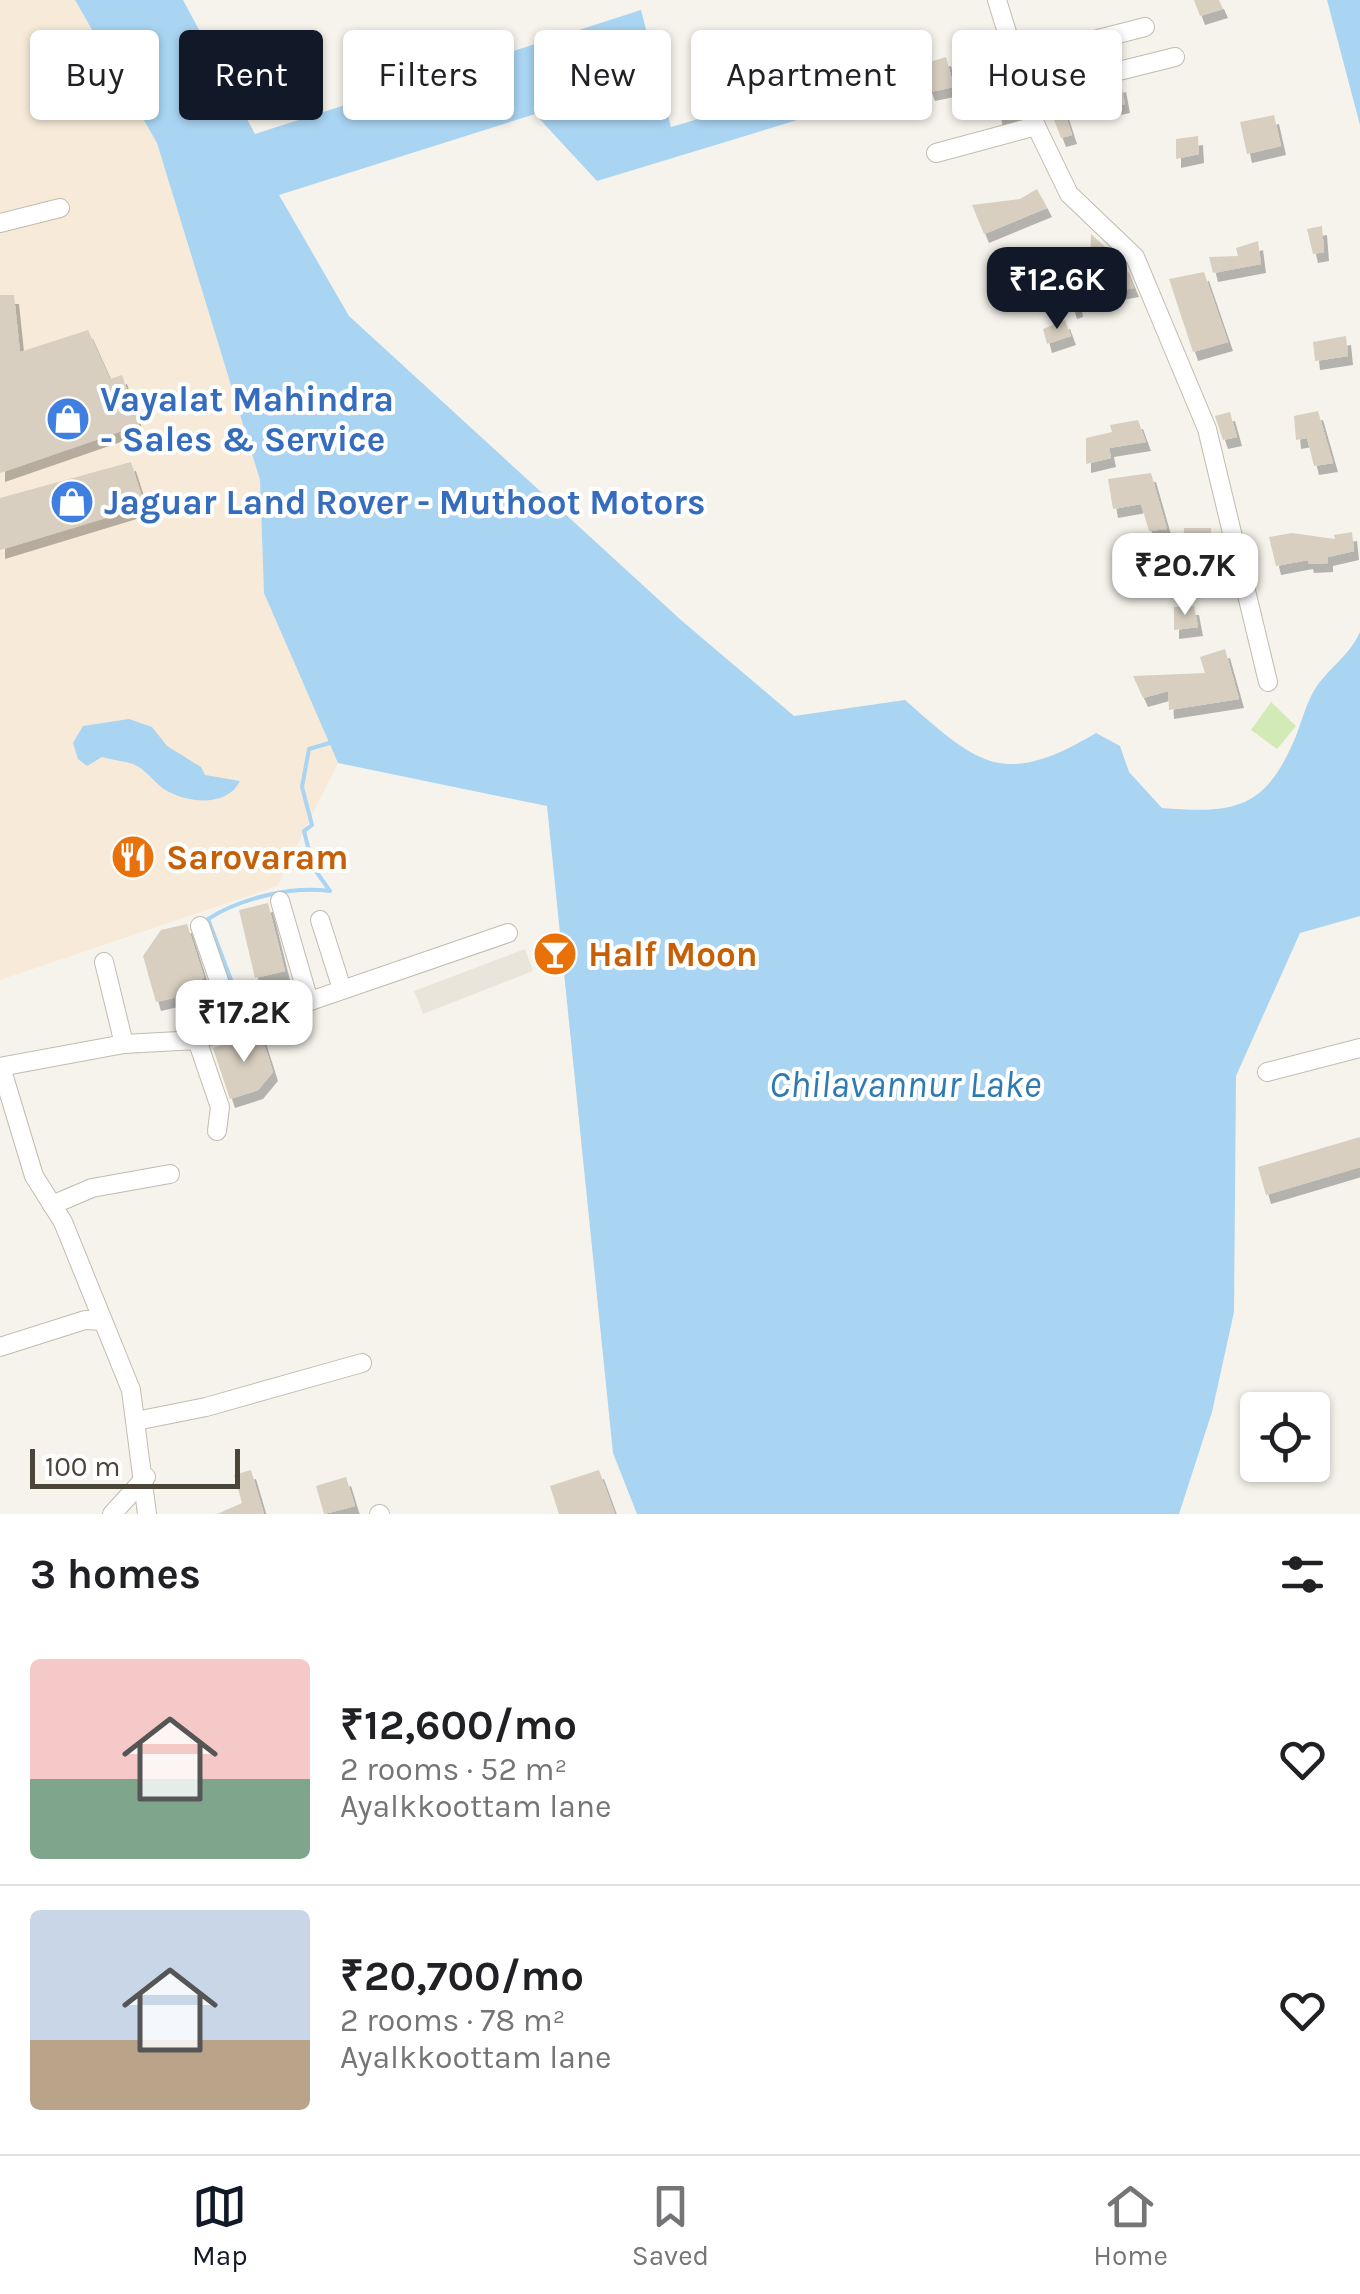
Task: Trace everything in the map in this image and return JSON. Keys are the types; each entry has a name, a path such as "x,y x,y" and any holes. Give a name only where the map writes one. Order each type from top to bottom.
{"street":[{"path":"998,0 1007,30"},
{"path":"1122,33 1145,27"},
{"path":"1122,70 1175,57"},
{"path":"1034,120 1069,194 1136,256 1207,429 1268,682"},
{"path":"936,152 1036,126"},
{"path":"0,222 60,208"},
{"path":"280,901 309,1001"},
{"path":"320,920 342,989"},
{"path":"200,926 235,1027"},
{"path":"148,1514 146,1477 130,1390 52,1205 34,1176 0,1067 124,1044 197,1040 508,932"},
{"path":"104,962 124,1044"},
{"path":"197,1040 220,1106 217,1131"},
{"path":"1267,1072 1360,1048"},
{"path":"52,1205 92,1188 170,1174"},
{"path":"0,1347 85,1320 103,1322"},
{"path":"136,1421 206,1407 362,1363"},
{"path":"112,1514 146,1477"}],"shaded area":[{"path":"0,0 75,0 92,30 30,30 30,120 144,120 157,143 260,480 264,593 338,763 277,886 0,980"},
{"path":"525,949 533,971 423,1014 414,991"}],"green space":[{"path":"1271,702 1296,726 1277,749 1251,730"}],"water":[{"name":"Chilavannur Lake","path":"75,0 183,0 199,30 179,30 179,120 247,120 255,134 299,120 323,120 323,112 343,106 343,120 514,120 514,51 534,44 534,114 279,195 349,316 682,621 794,716 905,700 973,753 993,762 1014,764 1064,750 1096,733 1120,746 1129,772 1162,808 1229,807 1260,792 1273,778 1285,760 1313,692 1360,632 1360,916 1300,933 1236,1076 1234,1312 1212,1412 1179,1514 637,1514 613,1453 547,806 338,763 264,593 260,480 157,143 144,120 159,120 159,30 92,30"},
{"path":"1327,0 1360,0 1360,125"},
{"name":"Chilavannur Lake","path":"641,10 646,30 579,30"},
{"name":"Chilavannur Lake","path":"541,120 669,120 671,127 695,120 797,120 597,181"},
{"path":"129,719 152,727 167,746 201,767 205,775 240,781 226,796 194,800 164,789 133,764 102,757 87,766 78,759 73,743 83,726"}],"building":[{"path":"1194,0 1219,0 1223,9 1200,16"},
{"path":"946,57 952,87 932,92 932,61"},
{"path":"1274,115 1281,146 1247,154 1240,122"},
{"path":"1054,120 1067,120 1072,135 1061,138"},
{"path":"1198,136 1199,154 1176,159 1176,139"},
{"path":"1037,189 1047,208 984,234 972,205 1020,199"},
{"path":"1322,226 1324,252 1313,254 1307,229"},
{"path":"1091,234 1124,264 1134,288 1106,293 1099,259 1090,261"},
{"path":"1258,241 1261,264 1213,273 1209,257 1238,256 1236,248"},
{"path":"1068,253 1078,308 1072,310 1056,256"},
{"path":"1204,272 1228,342 1193,352 1169,279"},
{"path":"0,295 14,295 20,352 88,330 110,379 122,375 139,425 0,473"},
{"path":"1065,320 1071,336 1047,344 1043,329"},
{"path":"1346,336 1348,356 1315,361 1313,342"},
{"path":"1318,411 1333,463 1314,466 1307,438 1296,440 1294,416"},
{"path":"1230,412 1237,437 1223,440 1215,416"},
{"path":"1138,420 1146,442 1109,448 1111,458 1086,464 1086,438 1112,432 1110,425"},
{"name":"Jaguar Land Rover - Muthoot Motors","path":"131,462 145,506 0,550 0,498"},
{"path":"1151,473 1167,529 1149,531 1141,504 1113,509 1108,479"},
{"path":"1184,528 1211,528 1212,548 1183,548"},
{"path":"1352,532 1354,551 1328,557 1328,563 1309,564 1308,560 1276,566 1269,537 1292,533 1335,539 1334,535"},
{"path":"1194,606 1198,627 1174,630 1174,607"},
{"path":"1225,649 1239,699 1169,710 1168,691 1143,698 1133,676 1205,673 1200,657"},
{"path":"268,903 285,971 255,978 239,910"},
{"path":"187,924 204,977 186,995 156,1002 143,956 161,930"},
{"path":"260,1031 273,1072 258,1090 230,1099 213,1048"},
{"path":"1360,1137 1360,1167 1266,1195 1258,1167"},
{"path":"251,1470 264,1514 217,1514 242,1503 234,1475"},
{"path":"599,1470 615,1514 559,1514 550,1486"},
{"path":"346,1477 355,1506 324,1514 316,1486"}],"waterway":[{"path":"242,1009 208,919 267,895 330,891 313,867 304,831 312,825 302,787 309,749 333,742"}],"place":[{"name":"Vayalat Mahindra - Sales & Service","path":"68,419"},
{"name":"Jaguar Land Rover - Muthoot Motors","path":"72,502"},
{"name":"Sarovaram","path":"133,857"},
{"name":"Half Moon","path":"555,954"}]}
